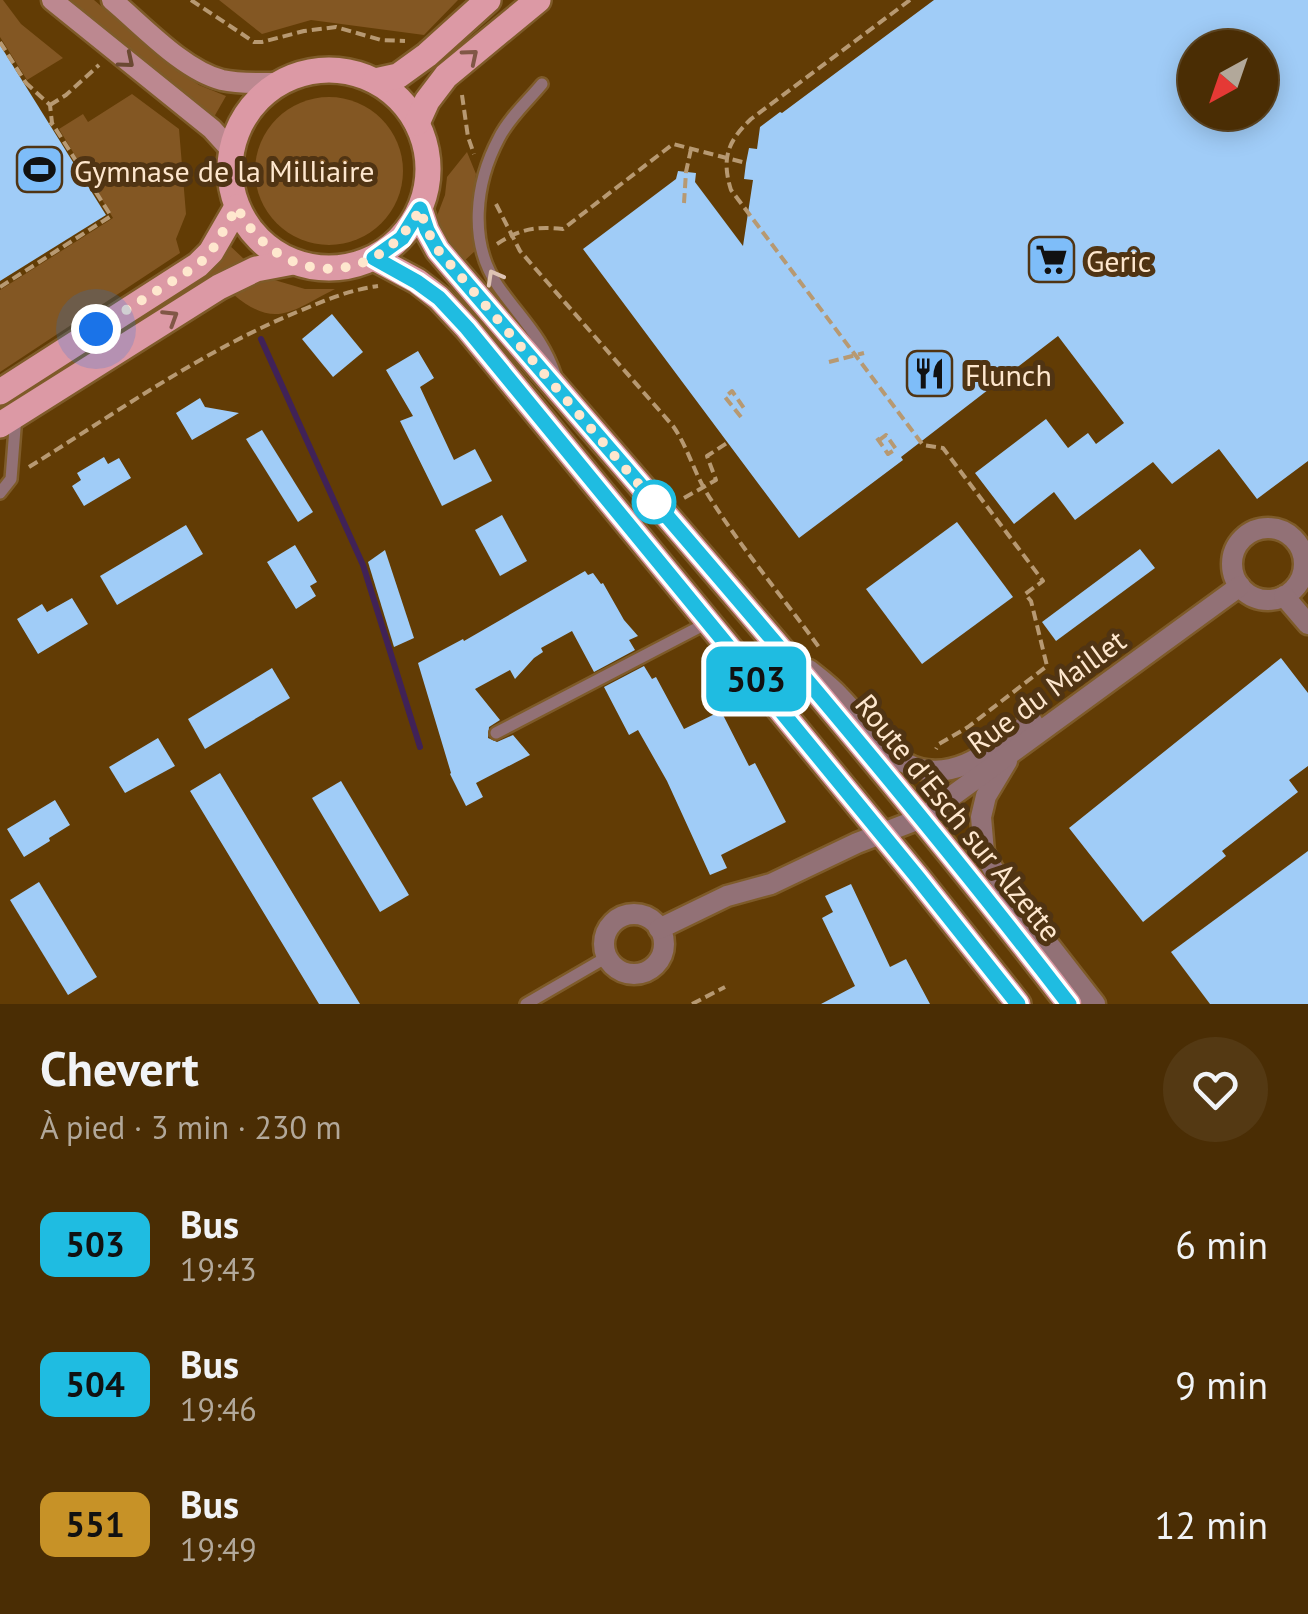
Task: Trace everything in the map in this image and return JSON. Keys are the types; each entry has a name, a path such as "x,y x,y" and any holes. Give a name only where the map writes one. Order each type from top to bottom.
{"main road":[{"path":"52,0 212,129 231,150"},
{"path":"112,0 205,74 234,82 278,83"},
{"path":"375,81 398,76 488,0"},
{"path":"417,123 427,100 446,76 538,0"},
{"path":"326,69 359,74 392,92 417,123 429,169 420,209 402,238 374,258 354,266 313,268 275,253 246,225 230,187 231,150 244,116 278,83 326,69"},
{"path":"0,392 198,265 211,252 237,207"},
{"name":"Route d'Esch sur Alzette","path":"420,209 438,250 922,818 1069,1004"},
{"path":"374,258 439,298 467,328 1018,1004"},
{"path":"8,420 220,287 256,269 293,262"}],"street":[{"path":"1277,530 1304,544 1304,570 1294,590 1284,596 1260,600 1249,595 1235,578 1233,558 1248,534 1277,530"},
{"name":"Rue du Maillet","path":"659,929 727,896 772,884 922,818 1240,586"},
{"path":"1284,596 1308,624"},
{"path":"759,626 838,695 893,756 922,770 966,764 1022,728 1072,708"},
{"path":"1013,751 986,796 981,817 984,852 992,869 1095,1004"},
{"path":"624,916 644,916 659,929 664,945 662,955 649,970 640,974 620,971 607,957 604,938 608,928 624,916"}],"lane":[{"path":"542,84 498,140 480,191 478,222 488,266 511,304 542,342 560,390"},
{"path":"0,493 11,479 8,420"},
{"path":"496,732 708,622"},
{"path":"526,1004 607,957"}],"path":[{"path":"191,0 254,42 336,27 381,40 408,41 427,55"},
{"path":"910,0 752,119 736,134 726,158 731,190 855,356 923,445 943,448 1043,580 1025,594 1048,666 968,727 939,744 922,770"},
{"path":"0,42 26,84 50,105 51,124 110,216 0,287"},
{"path":"50,105 99,65"},
{"path":"446,76 462,96 468,137 510,236 674,426 703,486 825,655"},
{"path":"519,232 539,227 563,229 674,144 746,163"},
{"path":"684,203 692,149"},
{"path":"11,479 221,348 332,296 378,286"},
{"path":"829,362 864,353"},
{"path":"741,416 725,397 732,391 746,411"},
{"path":"664,514 689,494 716,480 707,456 727,443"},
{"path":"692,1004 725,986"}],"shaded area":[{"path":"0,0 21,24 63,58 27,80 0,37"},
{"path":"71,0 94,0 168,63 199,85 226,96 214,117"},
{"path":"219,0 458,0 424,35 311,20 262,34"},
{"path":"132,94 179,129 186,214 176,239 180,253 0,372 0,290 113,218 59,129 83,114 88,122"},
{"path":"329,97 358,102 382,118 398,142 403,171 398,200 382,224 358,240 329,245 300,240 276,224 260,200 255,171 260,142 276,118 300,102"},
{"path":"467,152 476,174 472,206 475,251 463,262 445,240 437,216 447,177"},
{"path":"227,243 245,260 0,416 0,407 198,277"},
{"path":"271,279 305,289 335,289 296,309 273,314 249,306 234,295 248,285"}],"building":[{"name":"Geric","path":"934,0 1308,0 1308,461 1257,499 1219,449 1172,484 1153,462 1075,520 1054,492 1014,524 975,473 1046,419 1068,448 1088,433 1096,444 1124,423 1058,336 799,538 583,249 676,179 678,171 696,173 695,182 743,246 753,180 744,179 749,148 757,149 760,127"},
{"name":"Gymnase de la Milliaire","path":"0,45 106,215 0,281"},
{"path":"332,314 363,352 333,377 302,339"},
{"path":"418,351 434,378 420,387 454,460 475,449 492,481 442,506 400,421 413,416 386,370"},
{"path":"200,398 205,407 239,413 192,440 176,413"},
{"path":"262,430 313,512 298,522 246,439"},
{"path":"104,457 108,464 119,458 131,478 84,506 72,486 81,480 77,473"},
{"path":"502,515 527,561 500,576 475,530"},
{"path":"957,522 1013,597 922,664 866,589"},
{"path":"186,525 203,554 117,605 100,576"},
{"path":"295,545 317,582 310,586 316,596 296,609 267,562"},
{"path":"1140,549 1155,568 1056,641 1042,622"},
{"path":"385,550 414,638 394,647 368,562"},
{"path":"585,571 603,583 638,636 629,640 635,650 594,672 572,631 541,648 543,652 515,679 510,670 475,689 500,720 489,727 488,738 497,742 513,735 530,755 476,783 483,797 466,806 450,774 418,663"},
{"path":"72,598 88,624 38,654 17,619 42,604 47,612"},
{"path":"1281,658 1308,693 1308,766 1289,780 1298,792 1222,851 1226,856 1143,922 1069,828"},
{"path":"644,666 652,679 656,677 684,729 721,711 749,766 755,763 786,822 721,855 727,868 710,875 667,781 638,730 629,735 604,687"},
{"path":"272,668 290,698 205,749 188,719"},
{"path":"158,738 175,766 125,793 109,767"},
{"path":"220,773 360,1004 319,1004 190,791"},
{"path":"341,781 409,895 380,912 312,798"},
{"path":"55,800 70,825 24,857 7,829"},
{"path":"1308,851 1308,1004 1210,1004 1171,952"},
{"path":"39,882 97,977 68,995 10,900"},
{"path":"851,884 890,967 906,959 930,1004 821,1004 855,986 822,918 833,912 825,896"}],"waterway":[{"path":"261,339 363,565 420,747"}],"bus line":[{"name":"503","path":"1018,1004 467,328 439,298 374,258 402,238 420,209 438,250 922,818 1069,1004"}],"place":[{"name":"Gymnase de la Milliaire","path":"39,170"},
{"name":"Geric","path":"1051,260"},
{"name":"Flunch","path":"930,374"}],"route":[{"path":"96,329 198,265 222,236 237,207 246,225 275,253 313,268 354,266 374,258 402,238 420,209 438,250 654,502"}]}
